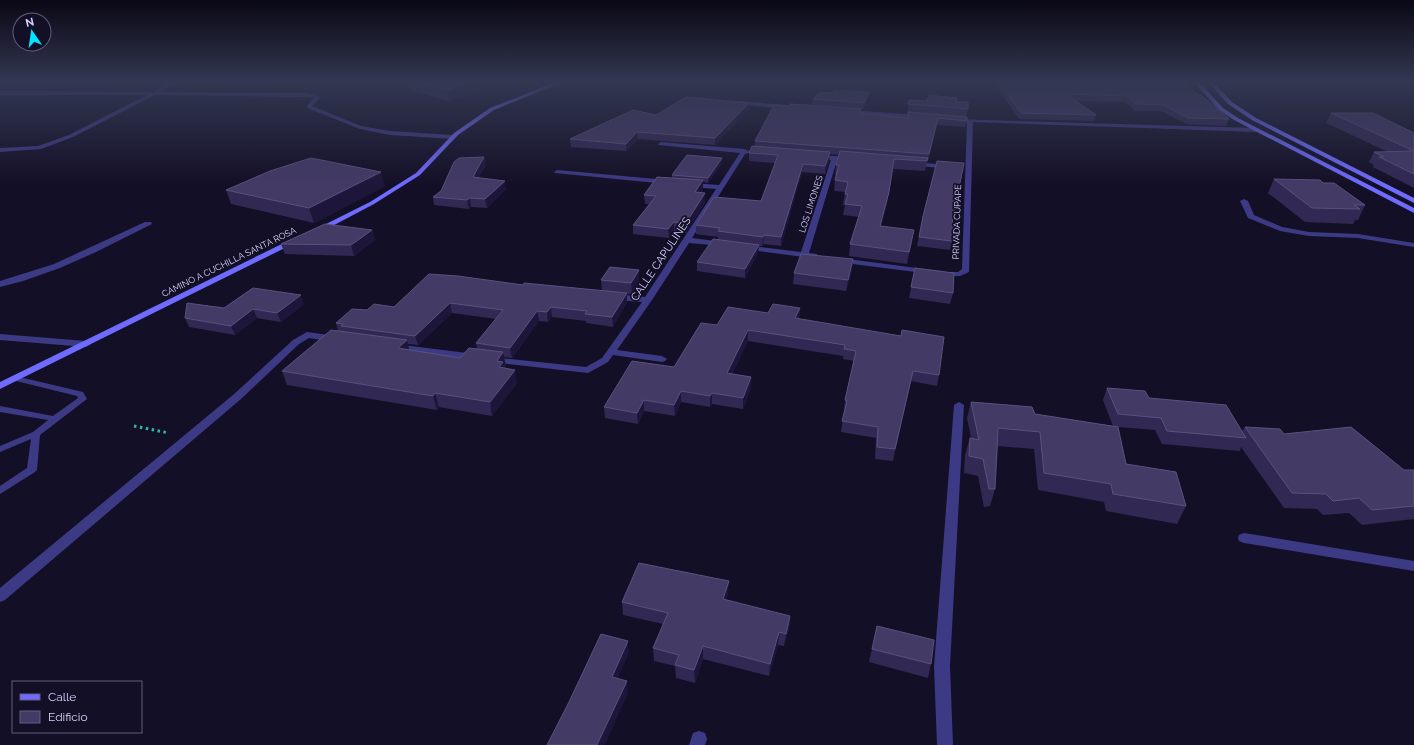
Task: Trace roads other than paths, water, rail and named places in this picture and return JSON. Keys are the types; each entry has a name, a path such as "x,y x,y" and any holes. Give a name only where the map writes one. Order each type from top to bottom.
{"main road":[{"name":"CAMINO A CUCHILLA SANTA ROSA","path":"0,386 372,203 418,174 453,137 482,117"},
{"path":"1234,117 1256,130 1414,211"},
{"path":"1250,117 1351,171 1414,201"}],"street":[{"path":"0,150 39,148 71,136 109,117"},
{"path":"334,117 360,127 390,133 453,137"},
{"path":"909,117 924,118"},
{"path":"947,119 1256,130"},
{"name":"PRIVADA CUPAPE","path":"834,259 947,274 960,274 966,270 964,168 970,121"},
{"path":"661,144 759,152"},
{"name":"CALLE CAPULINES","path":"384,345 562,369 588,370 605,360 648,300 744,151"},
{"path":"812,156 859,160"},
{"name":"LOS LIMONES","path":"804,255 835,158"},
{"path":"906,164 953,167"},
{"path":"557,172 674,183"},
{"path":"682,184 721,188"},
{"path":"1244,201 1251,216 1280,229 1309,234 1358,236 1414,245"},
{"path":"0,284 62,265 148,224"},
{"path":"687,240 819,257"},
{"path":"608,296 648,300"},
{"path":"0,596 236,396 296,342 307,335 346,340"},
{"path":"0,337 86,344"},
{"path":"610,352 662,359"},
{"path":"945,745 942,666 958,405"},
{"path":"1244,538 1414,566"}],"lane":[{"path":"0,449 36,434 83,399 80,394 15,378"},
{"path":"0,409 55,419"},
{"path":"0,491 32,470 36,434"}]}
